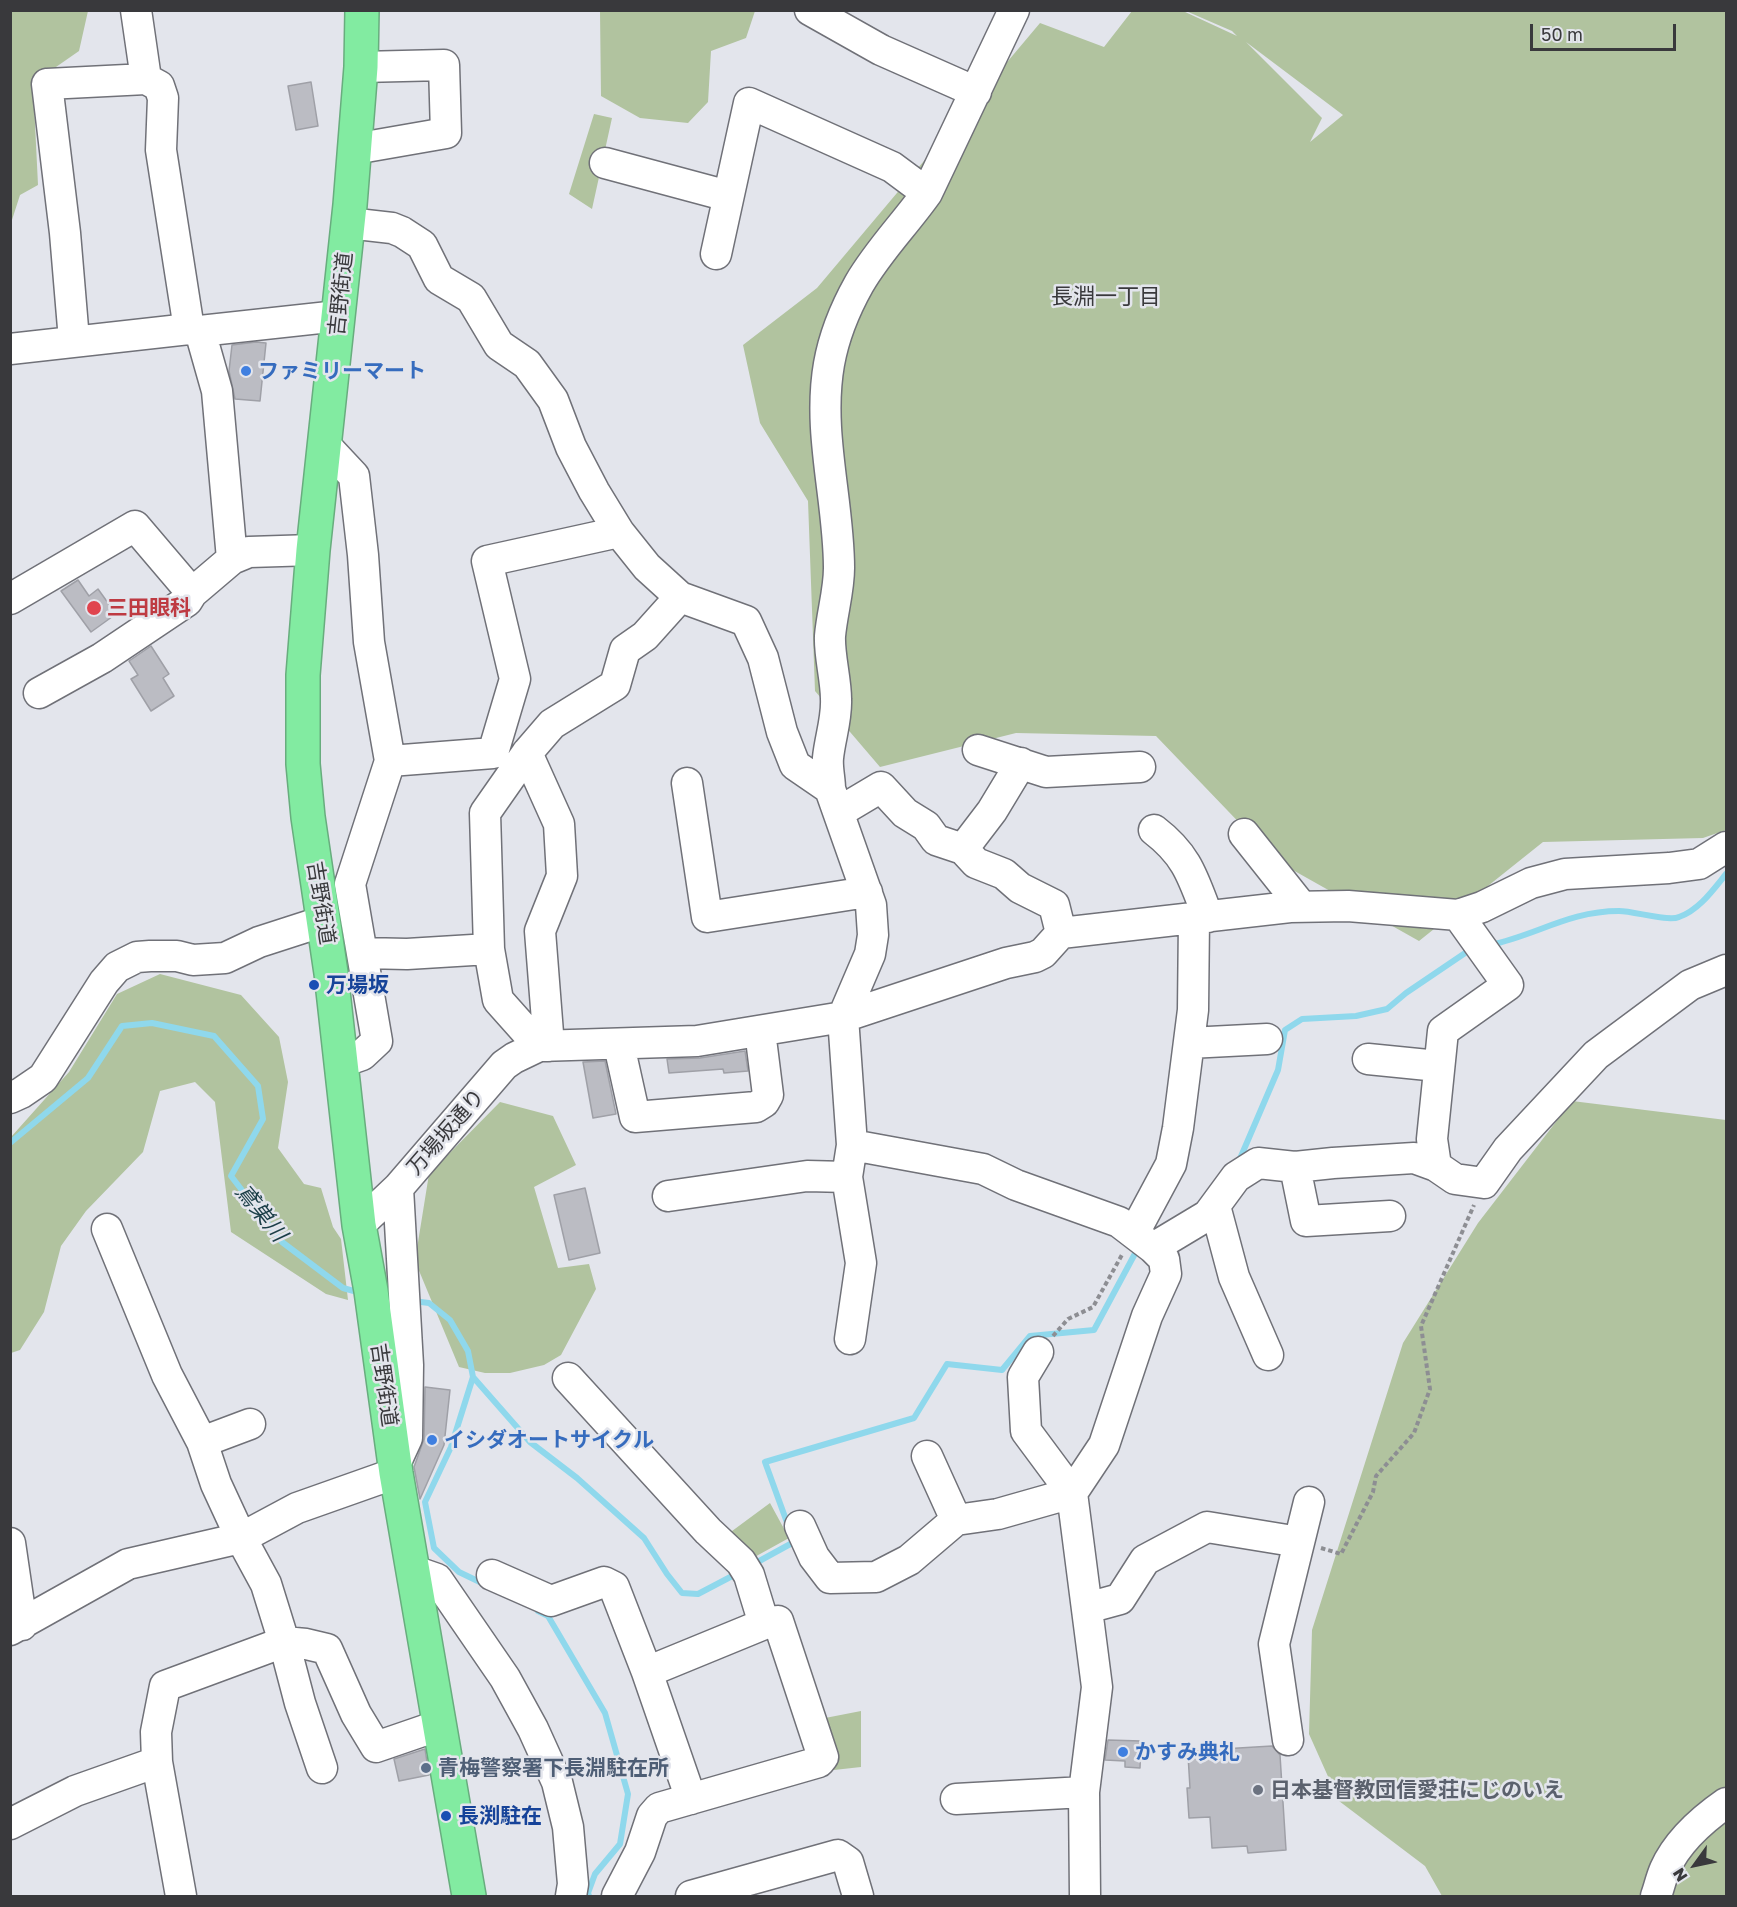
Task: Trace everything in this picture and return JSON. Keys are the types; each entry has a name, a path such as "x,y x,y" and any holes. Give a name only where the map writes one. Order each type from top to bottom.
{"highway":[{"name":"吉野街道","path":"362,10 361,68 348,223 303,675 303,764 308,817 342,1062 359,1225 396,1468 469,1896"}],"street":[{"path":"136,10 146,79"},
{"path":"810,10 881,50 976,92"},
{"path":"850,1339 861,1263 847,1177 852,1145 843,1017 870,954 873,935 871,905 835,801 828,760 836,701 830,637 838,591 839,568 838,529 828,448 826,407 829,365 843,318 859,284 885,245 927,193 1014,10"},
{"path":"354,149 446,133 444,65 361,68"},
{"path":"74,340 65,233 47,84 146,79 159,86 164,98 161,150 194,330 217,391 232,559"},
{"path":"716,254 749,103 892,167 927,193"},
{"path":"605,163 728,196"},
{"path":"348,223 392,228 422,245 439,279 471,298 499,345 527,364 553,400 571,447 594,491 619,532 647,567 680,597 746,621 763,658 782,732 795,765 835,801"},
{"path":"10,349 74,340 338,316"},
{"path":"325,445 354,476 363,555 369,642 390,761 350,884 377,1041 362,1055 342,1062"},
{"path":"10,599 135,526 192,593"},
{"path":"493,753 515,679 487,561 619,532"},
{"path":"39,693 102,658 187,601 192,593 232,559 249,552 314,550"},
{"path":"680,597 645,636 625,650 615,685 552,724 527,753 485,813 489,949 498,1000 544,1046 697,1041 843,1017 1006,963 1035,957 1043,953 1061,933 1302,907 1348,906 1458,915 1482,907 1532,883 1565,874 1699,864 1726,847"},
{"path":"978,750 1046,772 1140,767"},
{"path":"390,761 493,753 527,753"},
{"path":"527,753 559,824 562,876 540,931 544,1046"},
{"path":"963,849 992,811 1021,764"},
{"path":"687,783 707,917 867,892"},
{"path":"835,801 881,787 905,813 926,826 936,840 963,849 976,863 1004,874 1020,888 1054,905 1061,933"},
{"path":"1141,1238 1171,1164 1178,1128 1193,1010 1201,918 1188,865 1171,843 1154,830"},
{"path":"1244,834 1302,907"},
{"path":"1436,1166 1432,1139 1443,1032 1508,985 1458,915"},
{"path":"10,1098 43,1078 104,982 117,967 137,957 177,956 193,960 225,958 259,942 324,921"},
{"path":"363,953 408,954 489,949"},
{"path":"1141,1238 1208,1215 1236,1177 1258,1163 1295,1167 1414,1158 1436,1166 1455,1179 1484,1183 1508,1149 1596,1055 1690,985 1726,970"},
{"path":"620,1045 635,1117 756,1107 764,1102 768,1095 760,1031"},
{"path":"1189,1043 1267,1039"},
{"name":"万場坂通り","path":"359,1225 398,1188 504,1065 514,1058 544,1046"},
{"path":"1368,1059 1438,1066"},
{"path":"800,1526 814,1557 830,1578 876,1577 909,1560 957,1520 998,1514 1072,1493 1104,1444 1147,1316 1166,1274 1164,1259 1119,1222 1016,1185 983,1168 852,1145"},
{"path":"1295,1167 1306,1221 1390,1216"},
{"path":"668,1196 807,1176 847,1177"},
{"path":"10,1543 16,1628 128,1564 241,1538 297,1508 396,1468 407,1438 408,1365 398,1188"},
{"path":"1215,1206 1234,1277 1268,1356"},
{"path":"107,1229 167,1375 202,1442 216,1484 266,1584 300,1703 322,1768"},
{"path":"1038,1352 1023,1377 1026,1431 1072,1493 1097,1687 1084,1792 1085,1896"},
{"path":"568,1378 745,1569 764,1624"},
{"path":"202,1442 250,1424"},
{"path":"927,1456 957,1520"},
{"path":"1288,1740 1274,1644 1310,1502"},
{"path":"1088,1608 1120,1599 1145,1560 1207,1527 1299,1542"},
{"path":"414,1571 437,1579 505,1678 533,1729 557,1782 568,1827 573,1884 571,1896"},
{"path":"492,1575 551,1601 604,1582 614,1587 647,1672 691,1799"},
{"path":"617,1896 640,1852 652,1816 658,1808 819,1762 823,1757 778,1621 764,1624 647,1672"},
{"path":"181,1896 157,1762 156,1732 165,1686 284,1642 306,1644 327,1649 356,1714 376,1747 440,1725"},
{"path":"10,1824 75,1791 157,1762"},
{"path":"956,1799 1084,1792"},
{"path":"1656,1896 1666,1868 1685,1839 1726,1803"},
{"path":"691,1896 838,1855 848,1862 858,1896"}],"path":[{"path":"1299,1542 1341,1554 1373,1492 1377,1476 1414,1433 1430,1389 1421,1326 1484,1183"},
{"path":"1038,1352 1068,1319 1093,1307 1141,1238"}],"green space":[{"path":"600,10 755,11 746,38 711,51 708,102 688,123 640,118 601,96"},
{"path":"11,11 88,11 79,51 33,83 38,185 20,195 11,223"},
{"path":"1132,11 1183,11 1237,36 1232,31 1186,11 1726,11 1726,830 1703,838 1543,842 1419,941 1275,860 1156,736 1016,733 880,767 815,691 808,501 760,423 743,345 817,288 1040,23 1104,47","holes":["1246,42 1343,115 1310,142 1322,118"]},
{"path":"594,114 612,118 592,209 569,194"},
{"path":"160,974 241,995 279,1037 288,1082 278,1148 304,1184 321,1188 333,1227 341,1239 348,1300 326,1294 231,1232 215,1102 195,1082 160,1091 143,1152 86,1211 61,1246 44,1312 20,1350 11,1353 11,1137 69,1072 117,994"},
{"path":"1572,1101 1726,1120 1726,1896 1442,1896 1425,1866 1339,1801 1309,1734 1312,1630 1403,1343 1478,1223"},
{"path":"500,1102 553,1116 576,1165 534,1187 558,1268 589,1264 596,1289 561,1355 544,1365 510,1373 485,1373 459,1367 415,1261 429,1174"},
{"path":"770,1503 789,1538 751,1559 728,1534"},
{"path":"861,1711 861,1767 834,1770 820,1719"}],"building":[{"path":"311,82 318,126 296,130 288,86"},
{"name":"ファミリーマート","path":"266,343 260,401 235,399 229,371 232,345"},
{"path":"78,580 89,596 98,589 116,614 91,632 61,591"},
{"path":"151,646 169,674 163,678 174,696 151,711 131,679 138,675 129,661"},
{"path":"745,1051 748,1071 724,1073 723,1069 669,1073 667,1059 700,1058"},
{"path":"605,1061 616,1114 593,1118 583,1062"},
{"path":"585,1188 600,1253 569,1260 554,1195"},
{"path":"425,1387 450,1390 444,1445 420,1499 414,1467 424,1439"},
{"path":"1108,1740 1141,1741 1140,1768 1125,1767 1125,1761 1105,1760"},
{"path":"1222,1745 1222,1749 1272,1746 1280,1755 1286,1850 1248,1853 1247,1846 1212,1848 1210,1817 1189,1818 1188,1755 1201,1751 1201,1746"},
{"path":"425,1749 429,1775 399,1781 394,1759"}],"waterway":[{"path":"1490,945 1569,919 1601,912 1625,911 1667,918 1679,917 1699,905 1726,874"},
{"path":"1239,1161 1278,1070 1285,1030 1302,1019 1356,1016 1387,1009 1406,993 1471,949"},
{"name":"鳶巣川","path":"10,1143 88,1078 122,1026 152,1023 214,1036 258,1086 263,1119 231,1176 282,1242 343,1288 361,1293"},
{"path":"789,1528 765,1462 914,1418 947,1364 1002,1370 1030,1336 1094,1330 1138,1248"},
{"path":"413,1301 429,1303 450,1320 468,1351 473,1377 530,1442 577,1478 644,1538 682,1593 698,1594 738,1573"},
{"path":"473,1377 451,1447 425,1502 434,1548 459,1572 486,1585"},
{"path":"752,1565 794,1542 792,1537"},
{"path":"538,1611 548,1616 605,1713 628,1794 620,1844 595,1874 589,1896"}],"place":[{"name":"ファミリーマート","path":"246,371"},
{"name":"三田眼科","path":"94,608"},
{"name":"万場坂","path":"314,985"},
{"name":"イシダオートサイクル","path":"432,1440"},
{"name":"かすみ典礼","path":"1123,1752"},
{"name":"青梅警察署下長淵駐在所","path":"426,1768"},
{"name":"日本基督教団信愛荘にじのいえ","path":"1258,1790"},
{"name":"長渕駐在","path":"446,1816"}],"district":[{"name":"長淵一丁目","path":"1106,297"}]}
